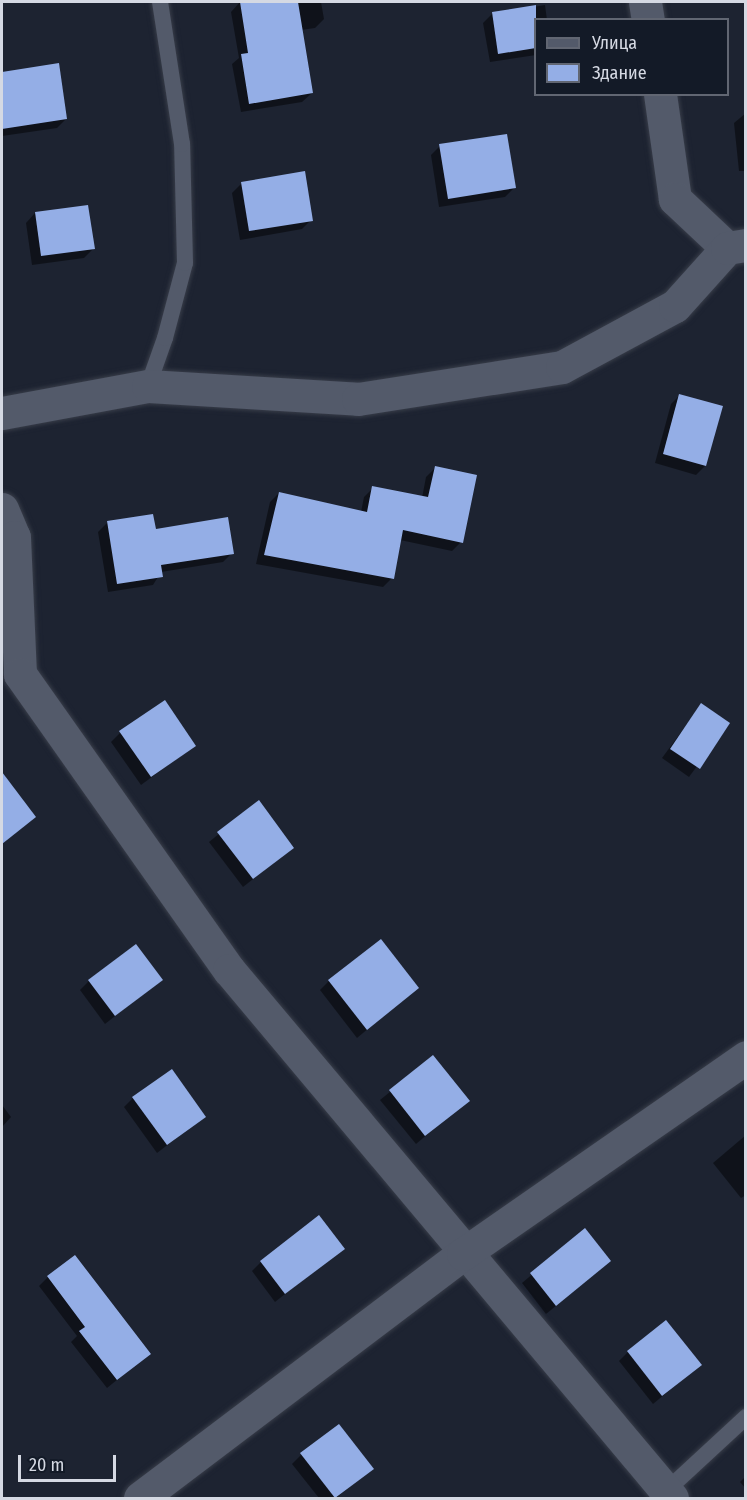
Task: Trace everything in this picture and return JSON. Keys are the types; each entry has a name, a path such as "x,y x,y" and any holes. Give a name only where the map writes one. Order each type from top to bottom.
{"street":[{"path":"645,2 648,18"},
{"path":"2,413 148,386 358,399 562,367 675,306 736,247 675,199 660,96"},
{"path":"2,509 14,537 20,674 229,970 463,1254 669,1495"},
{"path":"140,1498 463,1254 746,1057"}],"lane":[{"path":"148,386 165,338 185,263 182,144 160,2"},
{"path":"669,1495 746,1417"}],"building":[{"path":"240,2 298,2 313,93 249,104 241,54 248,53"},
{"path":"536,5 534,48 498,54 492,12"},
{"path":"59,63 67,119 2,129 2,72"},
{"path":"507,134 516,188 448,199 439,144"},
{"path":"305,171 313,221 249,231 241,182"},
{"path":"88,205 95,249 41,256 35,212"},
{"path":"679,394 723,406 706,466 663,454"},
{"path":"435,466 477,475 463,543 403,530 394,579 264,555 279,492 367,512 372,486 428,497"},
{"path":"153,514 156,529 228,517 234,554 161,565 163,577 117,584 107,521"},
{"path":"165,700 196,746 151,777 119,731"},
{"path":"701,703 730,723 700,769 670,749"},
{"path":"2,772 36,817 2,844"},
{"path":"259,800 294,848 253,879 217,832"},
{"path":"381,939 419,988 367,1030 328,980"},
{"path":"136,944 163,980 115,1016 88,980"},
{"path":"433,1055 470,1101 425,1136 389,1090"},
{"path":"172,1069 206,1117 167,1145 132,1097"},
{"path":"319,1215 345,1249 285,1294 260,1261"},
{"path":"585,1228 611,1261 556,1306 530,1273"},
{"path":"75,1255 151,1354 117,1380 79,1331 85,1327 47,1276"},
{"path":"666,1320 702,1365 662,1396 627,1351"},
{"path":"339,1424 374,1469 335,1498 300,1453"}]}
